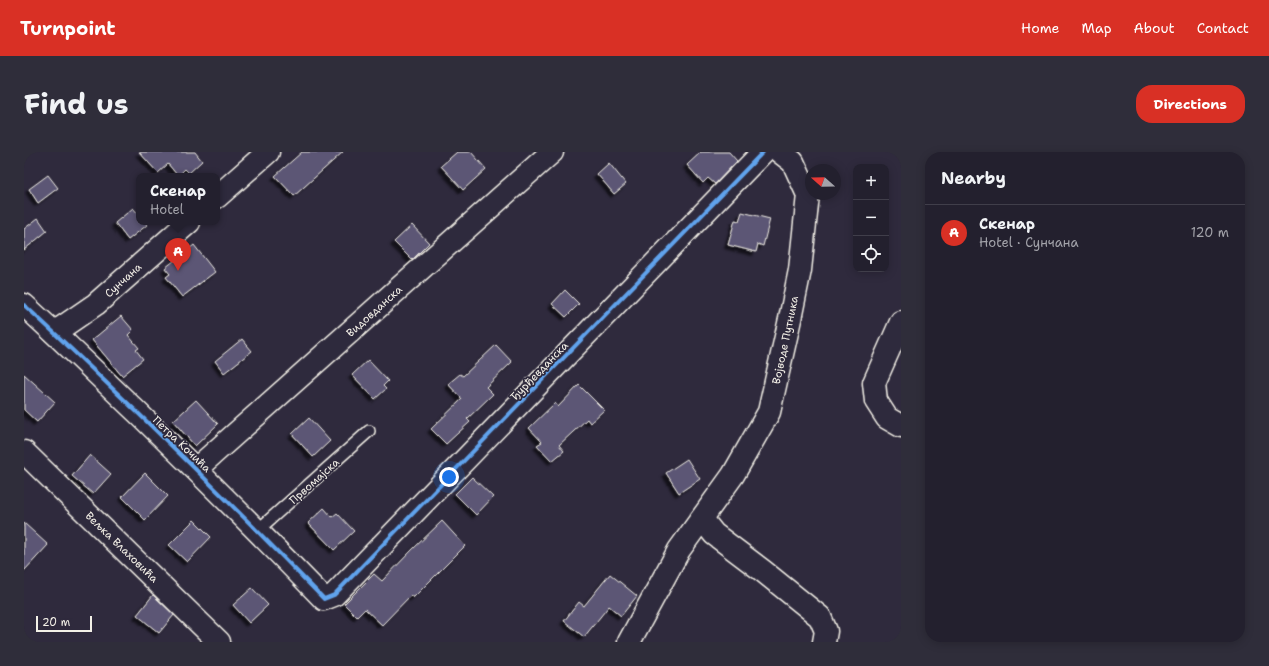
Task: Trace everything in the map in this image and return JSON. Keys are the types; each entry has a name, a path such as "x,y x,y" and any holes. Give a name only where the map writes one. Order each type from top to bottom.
{"street":[{"path":"220,194 268,152"},
{"name":"Видовданска","path":"196,470 552,152"},
{"name":"Ђурђевданска","path":"324,599 334,595 763,152"},
{"name":"Војводе Путника","path":"628,642 679,550 734,475 769,412 800,270 808,195 793,162 780,152"},
{"name":"Сунчана","path":"53,331 61,328 96,304 185,225"},
{"name":"Петра Кочића","path":"24,305 53,331 258,530 324,599"},
{"path":"901,322 874,383 876,401 887,418 901,426"},
{"name":"Вељка Влаховића","path":"24,452 219,642"},
{"path":"702,519 714,534 820,617 826,631 824,642"}],"lane":[{"name":"Првомајска","path":"258,530 369,431"}],"building":[{"path":"139,152 195,152 202,161 189,173 185,169 181,173 176,173 168,164 158,173"},
{"path":"302,152 343,152 294,196 275,176"},
{"path":"457,152 471,152 486,169 463,190 441,166"},
{"path":"701,152 729,152 737,161 715,184 708,178 703,183 687,165"},
{"path":"609,163 626,184 614,194 597,174"},
{"path":"48,175 58,188 38,203 29,189"},
{"path":"133,208 136,212 136,225 147,225 128,240 115,223"},
{"path":"742,212 770,219 763,246 758,244 756,252 728,245 735,220 739,221"},
{"path":"38,218 47,231 24,250 24,229"},
{"path":"412,225 429,243 412,260 394,242"},
{"path":"194,245 215,272 182,297 166,277 170,274 165,268"},
{"path":"565,290 579,304 566,317 552,304"},
{"path":"121,316 133,330 128,335 139,348 136,350 143,359 122,376 92,340"},
{"path":"242,339 252,351 224,373 215,361"},
{"path":"496,345 512,362 486,387 493,394 467,419 470,422 446,444 431,429 462,399 448,384 460,374 463,376"},
{"path":"368,360 388,381 383,386 386,389 375,399 352,375"},
{"path":"24,374 55,402 37,422 24,410"},
{"path":"579,385 604,410 590,423 587,419 559,445 564,451 552,461 537,445 542,442 529,428 555,403 558,407"},
{"path":"196,400 218,424 195,446 173,421"},
{"path":"309,418 330,441 313,457 292,434"},
{"path":"90,455 111,474 93,494 72,476"},
{"path":"687,459 700,479 679,493 666,473"},
{"path":"145,473 168,496 145,520 122,497"},
{"path":"472,477 493,497 476,515 455,494"},
{"path":"324,508 332,517 337,513 354,531 334,550 308,523"},
{"path":"194,520 211,537 187,562 169,545"},
{"path":"442,521 465,546 413,598 411,595 382,625 365,609 357,617 344,604 374,574 382,581"},
{"path":"24,523 48,545 24,571"},
{"path":"610,574 637,596 621,616 609,606 584,637 564,621 579,602 584,606"},
{"path":"252,588 268,605 249,623 233,605"},
{"path":"153,595 174,615 159,633 137,615"}],"cycle path":[{"path":"24,305 162,436 324,599 334,595 763,152"}],"place":[{"name":"Скенар","path":"178,271"}]}
